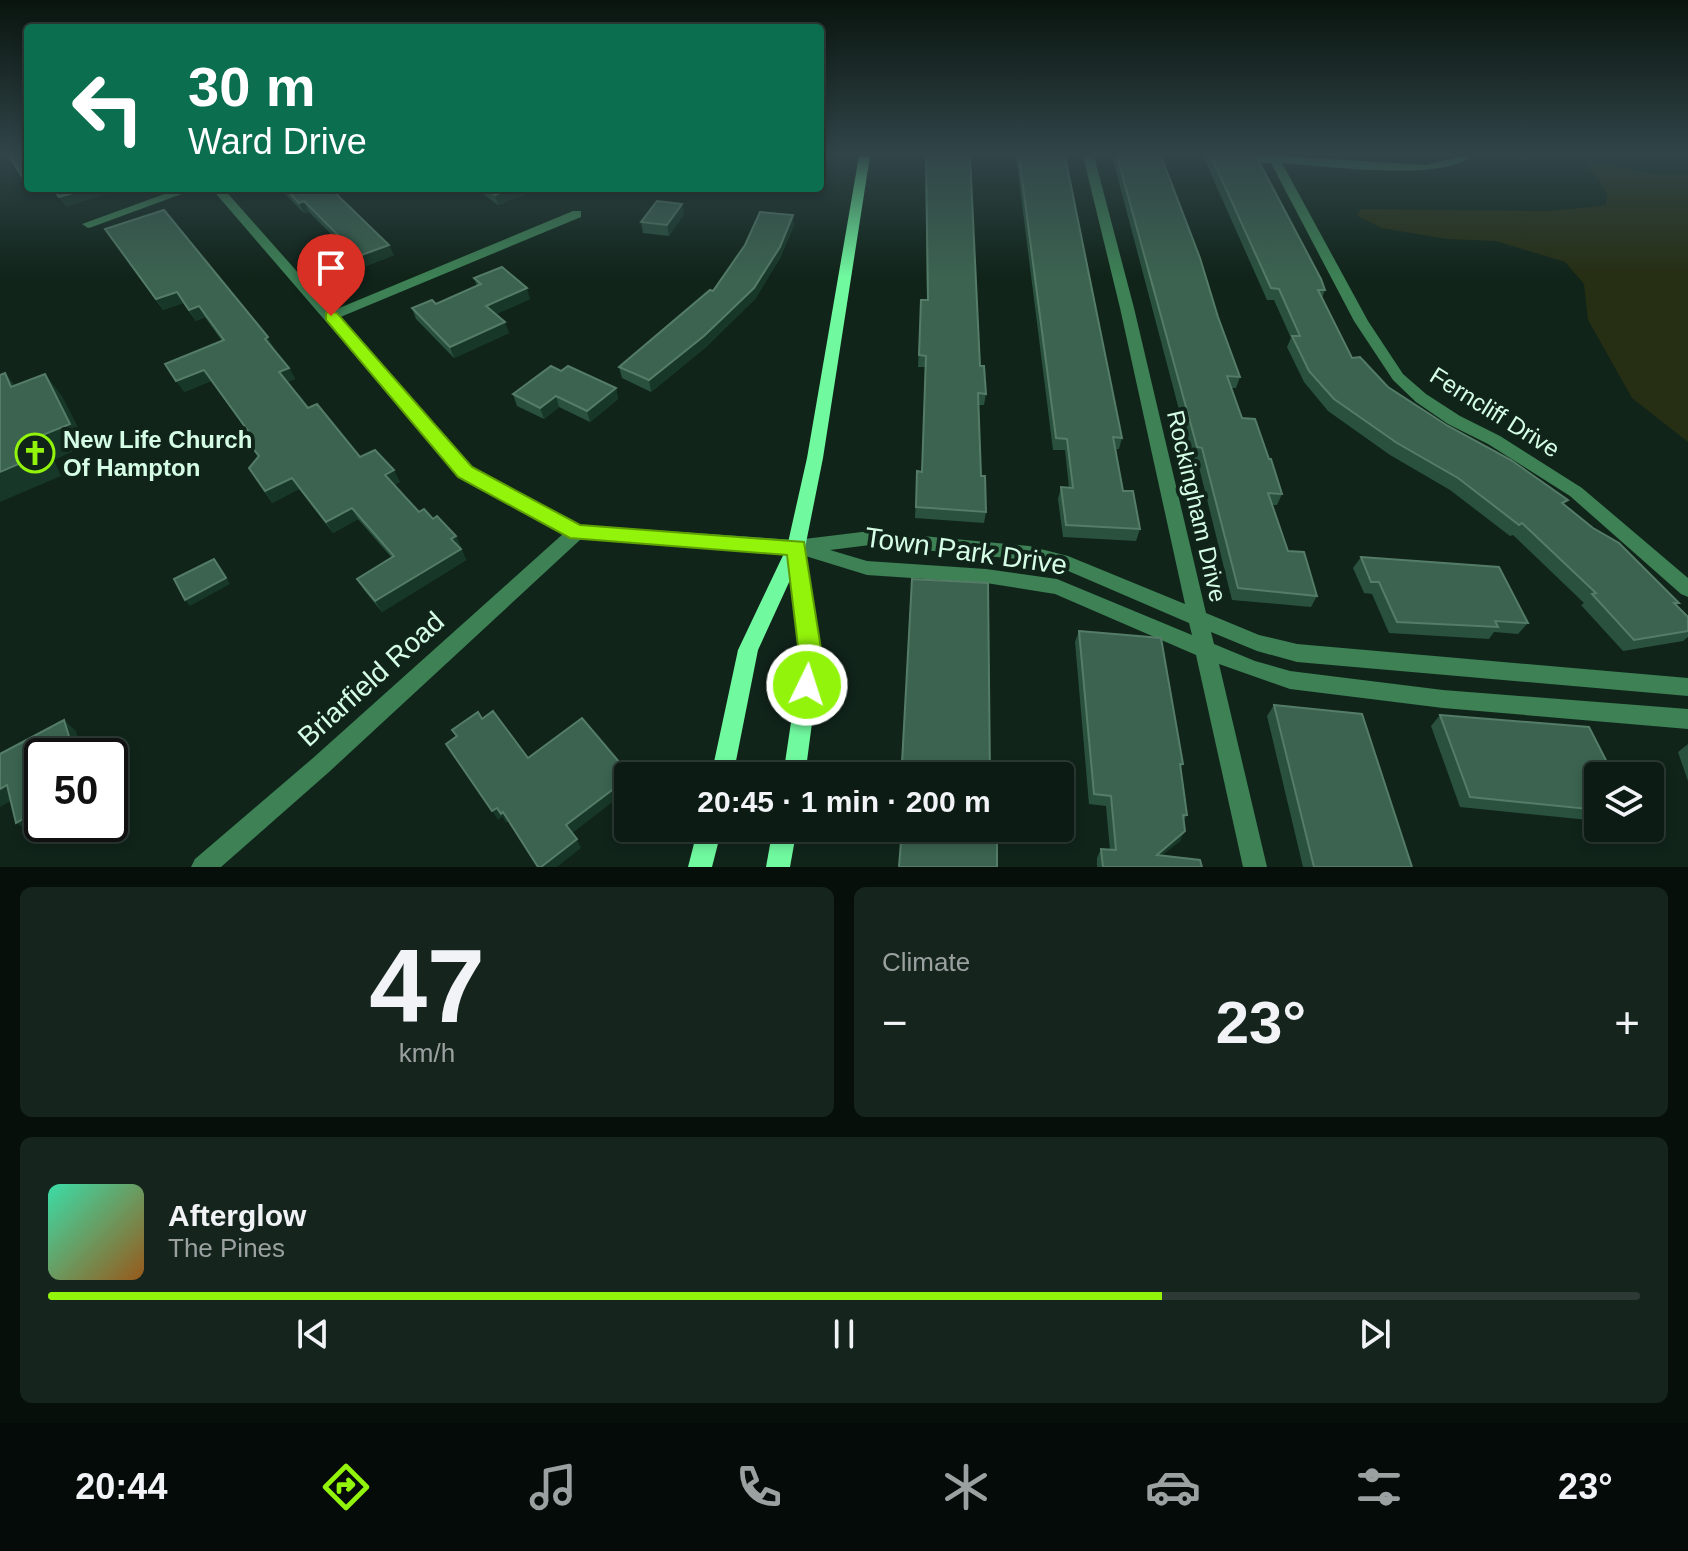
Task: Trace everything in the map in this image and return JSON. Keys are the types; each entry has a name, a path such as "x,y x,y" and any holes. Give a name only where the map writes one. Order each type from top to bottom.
{"main road":[{"path":"725,762 748,650 796,547 815,458 858,196"},
{"path":"796,547 811,655 796,762"},
{"path":"700,867 706,842"},
{"path":"778,867 782,842"}],"street":[{"path":"88,224 168,196"},
{"path":"225,196 465,472 577,532 796,547"},
{"name":"Rockingham Drive","path":"1098,196 1127,308 1255,867"},
{"name":"Ferncliff Drive","path":"1295,196 1361,321 1398,377 1432,405 1576,492 1688,589"},
{"path":"331,316 577,214"},
{"name":"Briarfield Road","path":"203,867 577,532"},
{"name":"Town Park Drive","path":"796,547 870,538 1029,553 1062,561 1197,615 1257,643 1297,653 1688,687"},
{"name":"Town Park Drive","path":"796,547 867,568 986,576 1057,587 1252,669 1290,680 1343,689 1688,719"}],"green space":[{"path":"1607,196 1688,196 1688,442 1632,398 1588,320 1584,284 1565,262 1496,241 1447,239 1382,228 1357,216 1361,209 1549,211 1606,205"}],"building":[{"path":"293,196 339,196 389,245 356,257 304,201 299,203"},
{"path":"927,196 972,196 980,366 984,366 986,394 978,393 981,476 985,476 986,512 916,507 917,471 922,472 926,356 919,355 921,300 928,300"},
{"path":"1024,196 1073,196 1122,438 1113,437 1123,491 1133,491 1140,529 1066,525 1061,487 1073,488 1067,439 1056,438"},
{"path":"1128,196 1176,196 1240,377 1227,376 1242,418 1255,419 1271,459 1282,494 1268,493 1288,551 1304,552 1317,596 1238,588 1202,448 1197,447"},
{"path":"1229,196 1277,196 1321,279 1325,290 1318,290 1352,358 1360,357 1388,387 1448,426 1511,460 1568,500 1562,503 1593,528 1619,543 1679,603 1674,603 1688,617 1688,631 1634,640 1592,594 1596,593 1522,523 1519,525 1458,478 1397,443 1334,399 1309,371 1292,336 1300,336 1279,289 1271,288"},
{"path":"657,201 682,204 667,225 641,222"},
{"path":"164,210 268,337 265,339 289,368 279,372 308,408 317,404 360,457 375,450 394,470 385,475 419,512 424,509 433,519 437,516 456,536 451,539 461,549 375,601 357,579 394,556 352,508 326,522 292,478 265,491 249,468 259,456 244,437 251,435 204,370 176,381 165,364 224,340 199,306 189,310 177,292 156,299 105,229"},
{"path":"760,212 793,215 780,247 754,288 704,336 649,380 619,367 710,290 713,291 745,245"},
{"path":"502,267 527,288 486,306 505,322 450,347 412,308 432,300 436,304 481,284 474,278"},
{"path":"551,366 561,371 568,366 616,388 587,411 556,396 540,408 513,394"},
{"path":"5,373 11,387 45,374 70,424 35,438 42,454 0,472 0,375"},
{"path":"1361,557 1499,567 1528,623 1495,621 1498,627 1397,622 1379,582 1371,582"},
{"path":"214,559 226,578 185,600 174,579"},
{"path":"912,579 988,583 990,762 902,762"},
{"path":"1079,631 1161,638 1183,764 1180,764 1187,815 1183,815 1185,831 1157,855 1200,860 1202,867 1103,867 1101,849 1116,850 1111,796 1094,794"},
{"path":"1274,705 1362,714 1412,867 1314,867"},
{"path":"493,711 528,758 582,718 619,762 614,762 614,789 566,825 577,839 541,867 538,867 503,812 501,814 497,808 492,811 446,744 457,736 452,730 478,712 482,719"},
{"path":"1440,715 1589,727 1607,762 1584,762 1584,809 1470,797"},
{"path":"64,720 70,738 30,738"},
{"path":"24,741 24,818 16,823 7,785 0,789 0,754"},
{"path":"901,842 997,842 997,867 899,867"}],"place":[{"name":"New Life Church Of Hampton","path":"35,453"}],"route":[{"path":"331,316 465,472 577,532 796,547 811,655 807,685"}]}
